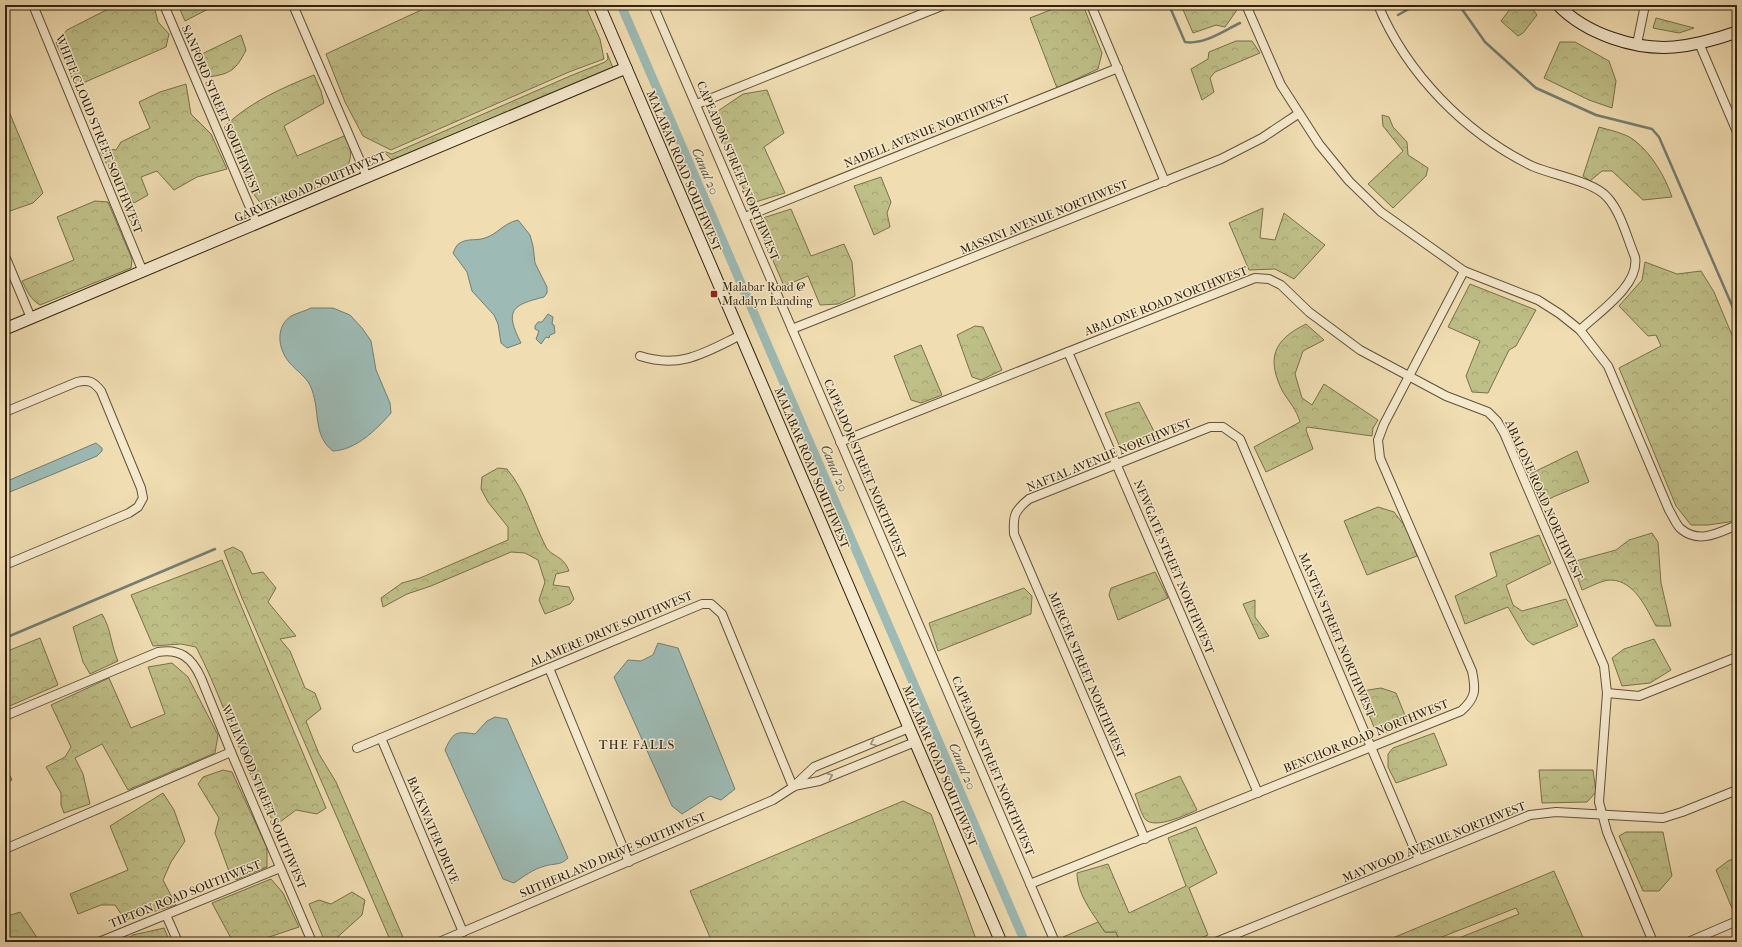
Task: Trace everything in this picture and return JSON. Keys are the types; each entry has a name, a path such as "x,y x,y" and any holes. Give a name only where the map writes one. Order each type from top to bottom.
{"main road":[{"name":"MALABAR ROAD SOUTHWEST","path":"599,5 1001,942"},
{"path":"1558,5 1590,28 1613,38 1637,44 1673,47 1699,43 1737,32"},
{"name":"GARVEY ROAD SOUTHWEST","path":"5,329 626,68"}],"street":[{"name":"WHITE CLOUD STREET SOUTHWEST","path":"33,5 143,272"},
{"name":"SANFORD STREET SOUTHWEST","path":"164,5 257,224"},
{"path":"293,5 367,177"},
{"name":"CAPEADOR STREET NORTHWEST","path":"653,5 1055,942"},
{"path":"696,104 944,5"},
{"path":"1091,5 1165,182"},
{"path":"1246,5 1281,85 1298,114 1319,144 1349,181 1381,212 1464,271 1538,300 1560,314 1580,330 1608,366 1669,510 1680,529 1694,536 1708,537 1737,525"},
{"path":"1378,5 1386,24 1408,60 1434,92 1467,124 1500,148 1533,166 1598,189 1608,197 1615,208 1635,257 1636,265 1634,275 1628,285 1580,330"},
{"path":"1637,44 1644,5"},
{"path":"1699,43 1737,132"},
{"name":"NADELL AVENUE NORTHWEST","path":"745,217 1118,68"},
{"name":"MASSINI AVENUE NORTHWEST","path":"792,330 1221,160 1262,138 1298,114"},
{"path":"5,256 31,318"},
{"name":"BENCHOR ROAD NORTHWEST","path":"1030,884 1461,711 1471,702 1475,687 1472,671 1380,458 1378,440 1384,424 1464,271"},
{"name":"ABALONE ROAD NORTHWEST","path":"840,442 1255,278 1269,279 1281,285 1309,312 1360,350 1409,378 1446,396 1488,412 1497,421 1504,433 1604,666 1607,693 1599,802 1601,814 1653,942"},
{"path":"640,356 659,362 676,362 694,356 741,335"},
{"name":"NEWGATE STREET NORTHWEST","path":"1068,352 1258,792"},
{"path":"5,412 77,382 86,380 94,382 101,391 141,488 143,498 138,507 129,513 5,565"},
{"name":"NAFTAL AVENUE NORTHWEST","path":"1014,519 1017,509 1029,499 1210,427 1223,427"},
{"name":"MASTEN STREET NORTHWEST","path":"1223,427 1240,439 1419,860"},
{"name":"MERCER STREET NORTHWEST","path":"1014,519 1014,534 1145,839"},
{"name":"ALAMERE DRIVE SOUTHWEST","path":"357,748 702,604 711,604 722,614 793,787"},
{"name":"WELLWOOD STREET SOUTHWEST","path":"5,716 158,652 176,652 182,654 192,662 201,678 312,942"},
{"path":"1607,693 1639,696 1737,657"},
{"path":"549,668 629,862"},
{"name":"SUTHERLAND DRIVE SOUTHWEST","path":"439,942 773,800 793,787 814,767 909,728"},
{"name":"BACKWATER DRIVE","path":"381,738 463,932"},
{"name":"SUTHERLAND DRIVE SOUTHWEST","path":"793,787 819,781 915,742"},
{"path":"5,849 231,752"},
{"name":"MAYWOOD AVENUE NORTHWEST","path":"1216,942 1530,815 1556,812 1663,818 1737,790"},
{"name":"TIPTON ROAD SOUTHWEST","path":"99,942 280,868"},
{"path":"166,915 178,942"},
{"path":"1688,942 1737,922"}],"green space":[{"path":"116,5 154,5 158,22 169,34 166,47 76,86 56,43 67,30"},
{"path":"178,5 221,5 212,7 185,21"},
{"path":"432,5 442,7 448,5 585,5 600,39 604,59 569,72 391,150 363,136 345,102 326,54"},
{"path":"1063,5 1083,5 1102,53 1098,69 1057,88 1030,18"},
{"path":"1181,5 1238,5 1239,7 1225,27 1216,25 1193,33"},
{"path":"1513,5 1530,5 1537,15 1523,33 1518,36 1501,21"},
{"path":"1656,18 1694,28 1679,33 1653,28"},
{"path":"241,35 246,50 236,67 222,74 208,77 199,56"},
{"path":"1236,41 1252,41 1260,53 1215,72 1210,78 1214,92 1202,100 1191,69 1208,59 1209,52"},
{"path":"1560,42 1575,42 1609,61 1616,81 1612,108 1589,100 1544,78"},
{"path":"607,53 613,68 392,160 383,151 392,154 605,62 608,59"},
{"path":"314,75 321,91 324,103 284,126 297,156 344,136 350,150 350,159 346,167 327,183 264,208 253,193 226,125 236,116 257,102 279,90"},
{"path":"186,84 191,114 211,134 227,169 197,177 174,190 157,171 141,177 148,195 134,203 110,170 100,152 107,149 116,150 121,142 150,128 139,102 160,92"},
{"path":"767,90 784,133 764,147 785,193 752,203 747,197 716,125 718,111 743,94"},
{"path":"5,102 43,193 33,203 7,212 5,212"},
{"path":"1382,115 1389,117 1393,127 1407,142 1408,155 1428,168 1426,176 1393,208 1368,184 1403,151 1383,126"},
{"path":"1599,127 1626,135 1640,145 1657,166 1666,181 1672,197 1643,200 1612,171 1602,171 1590,181 1583,176"},
{"path":"881,177 891,202 887,213 890,227 874,235 854,186"},
{"path":"95,201 108,202 132,259 131,268 40,305 31,297 22,281 74,260 57,217"},
{"path":"1263,208 1260,238 1275,240 1284,213 1325,245 1294,279 1275,269 1249,270 1229,223"},
{"path":"791,209 811,256 844,244 852,262 855,296 838,304 820,305 808,276 784,286 759,228 763,218"},
{"path":"1645,262 1677,274 1701,271 1714,292 1737,347 1737,519 1729,522 1708,525 1691,525 1676,506 1619,368 1661,346 1656,335 1648,336 1619,306 1642,280"},
{"path":"1470,284 1536,310 1516,346 1509,350 1488,393 1472,392 1466,376 1480,341 1448,327"},
{"path":"1306,324 1324,340 1303,351 1295,374 1302,398 1312,405 1324,384 1378,420 1373,428 1372,436 1307,427 1306,430 1313,449 1266,472 1254,447 1300,422 1278,380 1274,360 1276,352 1286,337"},
{"path":"975,326 983,327 1002,370 981,380 972,377 957,335"},
{"path":"921,345 942,395 921,403 911,400 894,356"},
{"path":"1139,402 1159,441 1136,446 1119,445 1105,413"},
{"path":"1577,451 1589,482 1553,497 1542,504 1530,474"},
{"path":"498,468 507,469 514,478 520,488 546,547 567,566 569,571 556,574 553,585 569,587 574,599 570,604 545,614 539,600 545,582 538,560 525,553 511,552 431,586 407,594 383,607 381,598 402,583 420,578 508,540 508,527 488,502 481,489 482,477"},
{"path":"1378,507 1394,512 1407,529 1417,556 1367,575 1344,521"},
{"path":"1652,533 1658,542 1661,583 1671,626 1656,626 1644,604 1627,585 1611,580 1604,581 1582,590 1572,562 1616,550 1629,540"},
{"path":"1539,535 1551,563 1506,585 1513,605 1522,611 1566,599 1578,626 1533,645 1527,640 1508,607 1465,624 1455,596 1497,576 1490,553"},
{"path":"233,547 242,552 252,574 263,572 276,588 268,602 296,636 280,639 290,651 305,688 315,693 321,709 306,721 319,754 336,782 405,942 391,942 242,598 224,551"},
{"path":"222,560 326,808 317,814 296,810 276,825 258,792 204,662 196,647 181,644 153,646 131,595"},
{"path":"1155,572 1168,598 1118,620 1109,595 1111,588"},
{"path":"1024,588 1032,596 1031,614 938,651 929,623"},
{"path":"1255,600 1255,617 1269,636 1259,639 1243,604"},
{"path":"102,614 105,619 118,661 90,674 83,662 73,627"},
{"path":"40,638 58,685 5,708 5,652"},
{"path":"1654,639 1671,670 1650,683 1622,686 1612,658 1624,649"},
{"path":"172,663 188,677 218,735 215,753 128,790 102,744 75,758 83,774 90,804 64,813 61,805 61,793 46,767 65,757 71,747 51,705 109,678 131,728 165,714 148,667"},
{"path":"1381,688 1396,693 1408,723 1384,733 1374,727 1362,698 1362,691"},
{"path":"1434,733 1447,765 1396,783 1388,767 1388,754 1393,748"},
{"path":"5,765 12,780 5,783"},
{"path":"223,770 232,772 267,848 267,867 236,880 230,874 215,833 219,818 198,784 203,777"},
{"path":"1539,770 1593,770 1596,792 1587,802 1542,803"},
{"path":"1180,776 1197,810 1179,818 1164,822 1157,823 1146,820 1135,794"},
{"path":"163,793 174,810 185,841 171,862 163,880 176,905 125,920 115,905 101,905 78,914 70,894 128,870 110,826"},
{"path":"903,801 931,814 977,942 712,942 690,891"},
{"path":"1196,827 1217,873 1189,888 1208,935 1191,942 1120,942 1116,932 1105,932 1091,912 1083,897 1077,873 1108,864 1129,913 1186,886 1168,838"},
{"path":"1626,832 1663,832 1672,876 1659,891 1643,891 1619,836"},
{"path":"1737,857 1737,913 1734,913 1716,870 1728,861"},
{"path":"1554,871 1585,942 1449,942 1519,914 1516,908 1429,942 1383,942"},
{"path":"271,879 283,893 299,927 254,942 233,942 212,903"},
{"path":"352,892 365,900 362,915 332,942 325,942 309,904 319,900 331,904"},
{"path":"20,912 40,942 5,942 5,917"},
{"path":"1098,922 1105,932 1116,932 1120,942 1065,942 1063,937"},
{"path":"164,928 170,942 122,942 133,935"}],"water":[{"path":"518,220 530,235 535,263 547,287 547,293 544,297 518,306 514,311 512,316 513,323 521,343 507,348 501,343 498,324 494,315 472,291 467,272 453,253 460,243 482,239"},
{"path":"311,308 333,308 350,315 362,328 371,341 376,370 390,403 391,413 379,426 358,443 341,450 333,451 322,438 310,385 289,362 282,351 280,332 282,326 291,316"},
{"path":"548,314 553,317 552,324 554,325 555,333 550,335 549,338 546,337 541,344 536,339 539,331 535,329 535,326 538,322 542,322"},
{"path":"96,443 102,448 102,451 97,456 5,494 5,482"},
{"path":"658,643 678,648 735,789 721,800 710,796 682,814 672,806 614,677 628,660 641,661 653,655"},
{"path":"495,717 507,719 568,858 560,863 536,869 514,883 503,879 445,750 450,739 456,734 475,734 487,721"}],"waterway":[{"name":"Canal 20","path":"621,5 1025,942"},
{"path":"1169,5 1185,42 1206,39 1240,23"},
{"path":"1398,15 1416,5"},
{"path":"1459,5 1485,42 1536,88 1596,115 1652,129 1659,137 1737,317"},
{"path":"5,638 215,549"}],"place":[{"name":"Malabar Road @ Madalyn Landing","path":"714,294"}],"district":[{"name":"THE FALLS","path":"637,744"}]}
